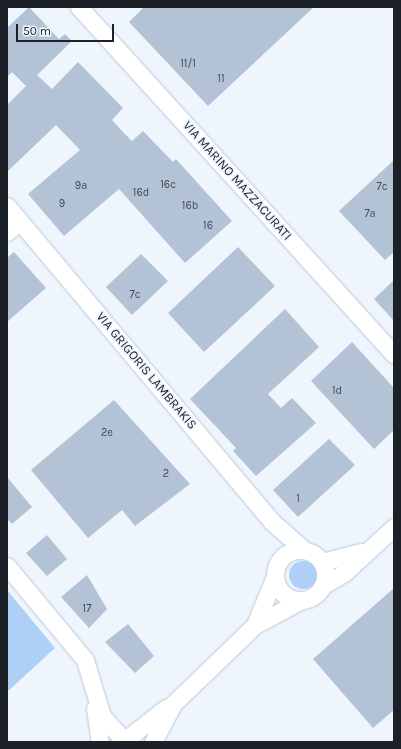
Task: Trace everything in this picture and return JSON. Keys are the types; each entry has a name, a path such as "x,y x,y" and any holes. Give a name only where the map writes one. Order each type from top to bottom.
{"street":[{"name":"VIA MARINO MAZZACURATI","path":"79,7 394,355"},
{"name":"VIA GRIGORIS LAMBRAKIS","path":"7,206 13,227 272,521 302,549"},
{"name":"VIA GRIGORIS LAMBRAKIS","path":"272,521 281,558"},
{"path":"97,700 106,722 127,740 173,704 255,625 302,600 314,596 322,586 345,572 364,552 394,527"},
{"path":"255,625 281,558 302,549 322,562 364,552"},
{"path":"322,562 322,586"},
{"path":"7,566 85,660 97,688 94,723 100,742"},
{"path":"275,576 287,596 302,600"},
{"path":"153,742 173,704"}],"shaded area":[{"path":"303,561 309,562 313,565 316,569 316,581 313,585 309,588 303,589 297,588 293,585 290,581 289,575 290,569 293,565 297,562"},
{"path":"7,590 55,648 7,692"}],"building":[{"path":"29,7 59,39 65,34 72,41 37,75 52,89 78,62 123,108 112,120 122,131 132,141 143,131 173,162 176,159 232,221 185,263 119,189 64,236 28,194 80,150 56,125 7,172 7,105 26,86 12,72 7,77 7,28"},
{"path":"144,7 314,7 208,106 129,22"},
{"path":"394,160 394,252 385,260 339,211"},
{"path":"238,247 275,286 204,352 168,313"},
{"path":"14,252 46,288 7,322 7,258"},
{"path":"141,254 168,281 132,315 106,287"},
{"path":"394,280 394,321 374,299"},
{"path":"285,309 319,347 268,394 281,408 292,398 316,423 256,476 233,451 236,448 190,399"},
{"path":"352,342 394,388 394,430 374,449 311,381"},
{"path":"114,400 190,484 135,526 122,510 88,538 31,470"},
{"path":"329,439 355,465 298,517 273,490"},
{"path":"7,477 32,507 12,524 7,519"},
{"path":"47,535 67,559 47,576 26,553"},
{"path":"87,575 107,609 89,628 61,597"},
{"path":"394,588 394,710 373,728 313,659"},
{"path":"128,624 154,656 135,673 105,642"}]}
